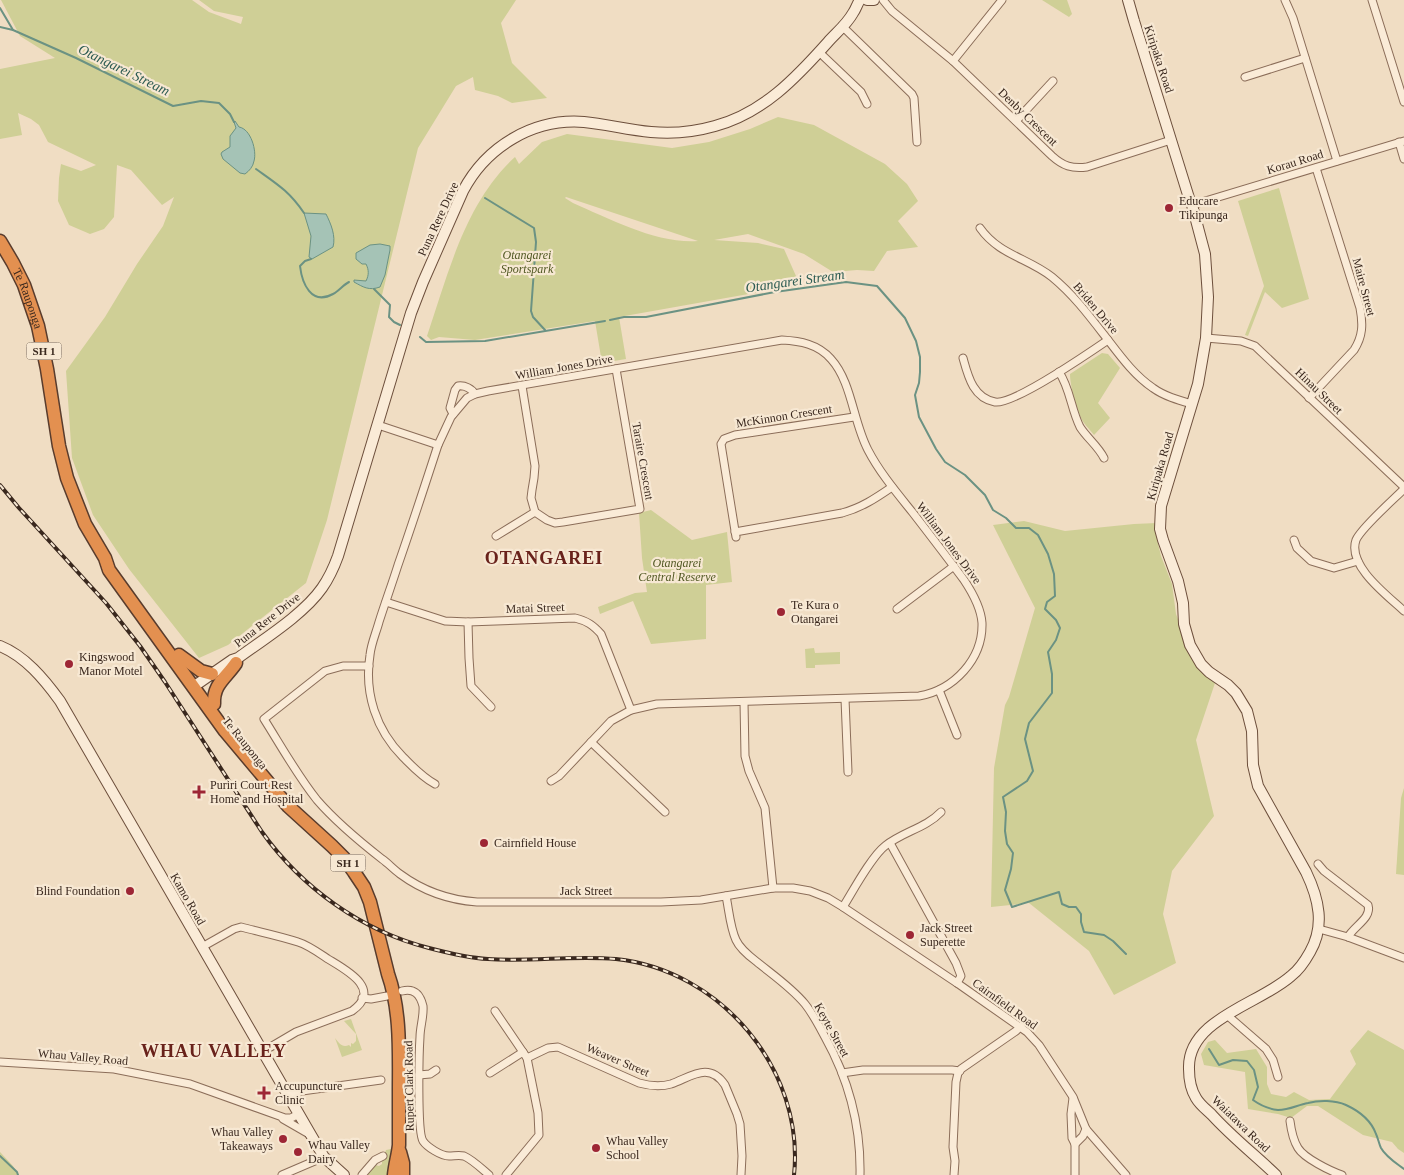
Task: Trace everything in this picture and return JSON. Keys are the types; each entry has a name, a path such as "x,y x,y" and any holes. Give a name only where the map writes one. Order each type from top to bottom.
{"highway":[{"name":"Te Rauponga","path":"0,241 24,285 38,326 59,446 67,478 85,524 105,558 109,570 198,687 214,704 255,757 302,809 343,849 359,869 374,899 392,973 398,1021 398,1147 394,1175"},
{"name":"Te Rauponga","path":"105,558 117,570 179,655 225,731 288,806 338,852 354,872 364,887 370,902 394,991"},
{"path":"179,655 201,671 212,674"},
{"path":"214,704 214,695 218,686 237,661"},
{"name":"SH 1","path":"398,1147 403,1163 403,1175"}],"main road":[{"name":"Puna Rere Drive","path":"198,687 237,661 301,610 326,583 338,556 411,313 467,184 481,164 512,138 534,128 550,124 566,122 591,123 666,133 691,131 715,126 739,117 768,101 787,85 853,13 869,0"},
{"name":"Kiripaka Road","path":"1130,0 1134,21 1192,205 1205,254 1208,297 1206,338 1198,384 1161,506 1162,535 1178,581 1183,602 1184,624 1190,645 1201,664 1236,693 1247,711 1252,731 1253,765 1258,786 1312,883 1318,903 1319,929 1315,944 1305,961 1276,988 1227,1016"},
{"name":"Kamo Road","path":"0,646 16,654 39,674 60,701 324,1157 344,1175"},
{"name":"Puna Rere Drive","path":"198,687 232,660 237,661"},
{"name":"Waiatawa Road","path":"1227,1016 1206,1029 1190,1054 1188,1065 1192,1088 1196,1099 1217,1121 1276,1175"}],"street":[{"name":"Denby Crescent","path":"869,0 892,11"},
{"name":"Denby Crescent","path":"883,0 892,11 952,60 1065,166 1087,167 1171,140"},
{"path":"952,60 1002,0"},
{"path":"1285,0 1293,18 1337,161"},
{"path":"1372,0 1404,102"},
{"path":"842,26 912,94 914,98 917,142"},
{"path":"819,52 861,92 867,104"},
{"path":"1245,77 1305,58"},
{"path":"1016,121 1053,81"},
{"path":"1402,142 1404,159"},
{"name":"Korau Road","path":"1192,205 1402,142"},
{"name":"Maire Street","path":"1309,398 1354,350 1362,327 1360,308 1316,168"},
{"name":"Briden Drive","path":"980,228 996,246 1052,276 1085,311 1128,365 1144,381 1166,395 1192,404"},
{"name":"Hinau Street","path":"1206,338 1241,341 1254,346 1404,488"},
{"name":"William Jones Drive","path":"435,784 426,779 398,752 387,737 375,712 371,697 369,666 372,644 438,445 444,429 453,414 467,398 475,394 782,340 812,345 821,350 836,365 843,377 854,417 876,465 971,591 982,623 978,645 968,667 950,684 930,694 919,696 657,704 631,710 611,721 559,776 551,781"},
{"path":"963,358 967,374 974,389 993,402 1004,401 1011,399 1058,372 1108,340"},
{"name":"Taraire Crescent","path":"536,512 547,520 563,522 640,509 616,369"},
{"path":"1058,372 1081,428 1097,446 1104,458"},
{"name":"William Jones Drive","path":"453,414 450,408 458,386 472,390 475,394"},
{"path":"496,536 536,512 531,498 534,460 522,386"},
{"name":"McKinnon Crescent","path":"854,417 735,435 724,439 721,444 735,535 842,513 865,505 892,487"},
{"path":"378,425 438,445"},
{"path":"1404,488 1365,527 1356,539 1355,548 1358,561 1365,574 1404,611"},
{"path":"1294,540 1297,548 1311,562 1334,568 1358,561"},
{"path":"897,609 954,566"},
{"name":"Matai Street","path":"386,602 445,621 468,622 575,618 591,624 601,634 631,710"},
{"path":"468,622 471,686 491,707"},
{"name":"Jack Street","path":"369,666 343,666 325,671 264,719 310,791 335,819 400,874 423,888 461,901 478,902 661,902 701,900 773,888 793,888 810,891 828,898 843,907 957,983"},
{"path":"939,690 957,735"},
{"path":"845,699 848,772"},
{"path":"744,702 745,756 749,771 765,808 773,888"},
{"path":"591,742 665,812"},
{"path":"843,907 874,858 885,846 934,820 941,812"},
{"name":"Cairnfield Road","path":"890,843 956,963 961,976 957,983 1028,1032 1039,1045 1073,1098 1086,1129 1126,1175"},
{"path":"1318,864 1324,871 1368,905 1368,915 1354,928 1348,937"},
{"name":"Keyte Street","path":"726,896 736,941 744,952 805,1003 832,1049 852,1100 858,1130 860,1175"},
{"path":"202,947 234,929 242,927 298,942 348,972 362,984 362,998 358,1006 352,1011 296,1032 262,1052"},
{"path":"1319,929 1348,937 1404,958"},
{"name":"Rupert Clark Road","path":"394,991 410,989 416,992 423,1007 419,1075 420,1134 424,1142 444,1155 464,1156 489,1175"},
{"path":"362,998 371,999 394,991"},
{"path":"495,1010 525,1055 538,1113 539,1135 506,1175"},
{"path":"1227,1016 1266,1049 1273,1060 1278,1077"},
{"path":"954,1175 955,1161 953,1149 956,1082 960,1071 1016,1031 1020,1026"},
{"name":"Weaver Street","path":"525,1055 558,1047 639,1084 648,1086 671,1084 702,1072 713,1073 725,1084 739,1119 742,1156 741,1175"},
{"path":"490,1073 525,1055"},
{"name":"Whau Valley Road","path":"0,1062 114,1069 190,1084 285,1118 291,1118 299,1114"},
{"path":"419,1075 430,1074 436,1070"},
{"path":"842,1073 863,1070 960,1071"},
{"path":"289,1097 302,1091 382,1080"},
{"path":"1073,1098 1071,1114 1075,1175"},
{"name":"Whau Valley Road","path":"277,1116 311,1135"},
{"path":"1290,1121 1298,1148 1314,1161 1342,1175"},
{"path":"1074,1141 1083,1136 1086,1129"},
{"path":"362,1175 376,1160 383,1156"},
{"path":"282,1175 324,1157"}],"green space":[{"path":"1,0 192,0 209,12 241,24 243,17 214,11 199,0 516,0 501,23 512,63 547,98 512,103 498,96 475,90 473,77 456,86 418,148 327,520 306,583 228,645 199,658 129,569 93,515 72,458 66,371 105,317 137,264 163,226 174,197 162,205 131,170 117,165 114,217 104,229 90,234 69,225 58,201 61,164 81,171 96,165 48,142 39,125 18,113 22,135 0,139 0,69 55,58 20,36"},
{"path":"1042,0 1067,0 1072,14 1069,17"},
{"name":"Otangarei Sportspark","path":"778,117 814,125 885,164 907,184 918,201 898,221 918,247 887,251 874,271 833,272 804,254 748,234 714,240 758,243 784,249 800,285 619,317 626,359 602,363 595,321 475,340 439,337 431,340 427,336 460,240 483,196 498,175 515,157 519,164 542,142 567,134 672,148 709,142 750,129","holes":["566,197 698,241 682,241 650,235 573,203"]},
{"path":"1279,188 1309,299 1282,308 1265,292 1248,336 1245,335 1264,286 1238,201"},
{"path":"1102,353 1108,354 1120,368 1098,403 1110,418 1094,435 1084,423 1079,413 1070,374"},
{"name":"Otangarei Central Reserve","path":"651,510 692,540 727,532 732,582 706,585 706,639 651,644 633,601 600,614 598,607 635,593 647,592 642,558 639,513"},
{"path":"1024,521 1065,531 1157,523 1155,531 1161,556 1172,584 1176,614 1198,663 1215,683 1196,740 1214,816 1172,871 1163,914 1176,963 1114,995 1089,951 1029,903 991,907 994,768 1005,705 1035,608 993,525"},
{"path":"814,648 815,653 840,652 840,664 815,665 815,668 806,668 805,649"},
{"path":"1404,788 1404,875 1396,874 1401,798"},
{"path":"351,1019 362,1050 342,1057 335,1038 344,1046 349,1045 351,1047 351,1043 353,1044 356,1041 356,1034 344,1021"},
{"path":"1368,1030 1404,1050 1404,1153 1392,1142 1363,1135 1318,1106 1307,1106 1291,1118 1248,1109 1245,1072 1204,1065 1201,1054 1208,1042 1215,1040 1227,1053 1256,1049 1267,1067 1267,1084 1271,1094 1286,1097 1294,1092 1309,1100 1330,1099 1356,1064 1350,1051"},
{"path":"391,1149 391,1175 366,1175 375,1165 379,1166 382,1164 386,1150"},
{"path":"0,1152 13,1166 19,1175 0,1175"}],"shaded area":[{"path":"235,121 239,127 247,132 254,146 255,157 251,169 245,174 240,173 223,159 221,154 230,147 230,136 236,128"},
{"path":"304,213 326,214 333,234 333,247 312,259 309,257 311,236"},
{"path":"370,245 390,246 385,275 380,287 363,287 354,282 354,280 366,281 368,270 366,264 362,264 356,259 356,253"}],"waterway":[{"path":"0,8 13,30"},
{"name":"Otangarei Stream","path":"0,27 13,30 76,58 173,106 201,101 219,103 230,114 234,122"},
{"name":"Otangarei Stream","path":"256,169 288,193 304,213"},
{"path":"485,198 534,228 536,242 531,311 533,317 545,330"},
{"name":"Otangarei Stream","path":"311,259 305,261 300,266 303,279 313,295 325,297 335,293 349,282"},
{"name":"Otangarei Stream","path":"610,320 624,317 646,317 775,292 846,282 877,286 905,318 916,341 920,357 919,383 915,395 919,417 936,449 945,462 965,475 985,495 993,510 1006,518 1016,528 1029,528 1038,535 1048,554 1054,574 1055,596 1047,602 1045,609 1056,620 1060,628 1056,640 1048,652 1052,674 1052,693 1029,723 1025,739 1033,771 1027,781 1003,797 1006,812 1005,831 1007,844 1013,853 1005,890 1012,907 1059,892 1062,904 1076,907 1081,914 1084,932 1104,935 1126,954"},
{"name":"Otangarei Stream","path":"374,289 390,305 389,317 400,325"},
{"name":"Otangarei Stream","path":"420,337 426,342 485,341 605,321"},
{"name":"Otangarei Stream","path":"1209,1049 1219,1065 1233,1060 1247,1061 1254,1070 1258,1087 1253,1100 1264,1106 1282,1110 1312,1102 1327,1101 1342,1103 1355,1110 1371,1124 1383,1151 1391,1160 1404,1169"},
{"path":"0,1156 18,1175"}],"railway":[{"path":"0,485 106,603 140,646 262,832 278,852 315,889 335,905 380,931 443,952 473,958 504,960 616,959 654,967 690,983 721,1004 748,1032 770,1063 786,1098 794,1136 794,1175"}],"place":[{"name":"Educare Tikipunga","path":"1169,208"},
{"name":"Te Kura o Otangarei","path":"781,612"},
{"name":"Kingswood Manor Motel","path":"69,664"},
{"name":"Puriri Court Rest Home and Hospital","path":"199,792"},
{"name":"Cairnfield House","path":"484,843"},
{"name":"Blind Foundation","path":"130,891"},
{"name":"Jack Street Superette","path":"910,935"},
{"name":"Accupuncture Clinic","path":"264,1093"},
{"name":"Whau Valley Takeaways","path":"283,1139"},
{"name":"Whau Valley School","path":"596,1148"},
{"name":"Whau Valley Dairy","path":"298,1152"}],"district":[{"name":"OTANGAREI","path":"544,558"},
{"name":"WHAU VALLEY","path":"214,1051"}]}
